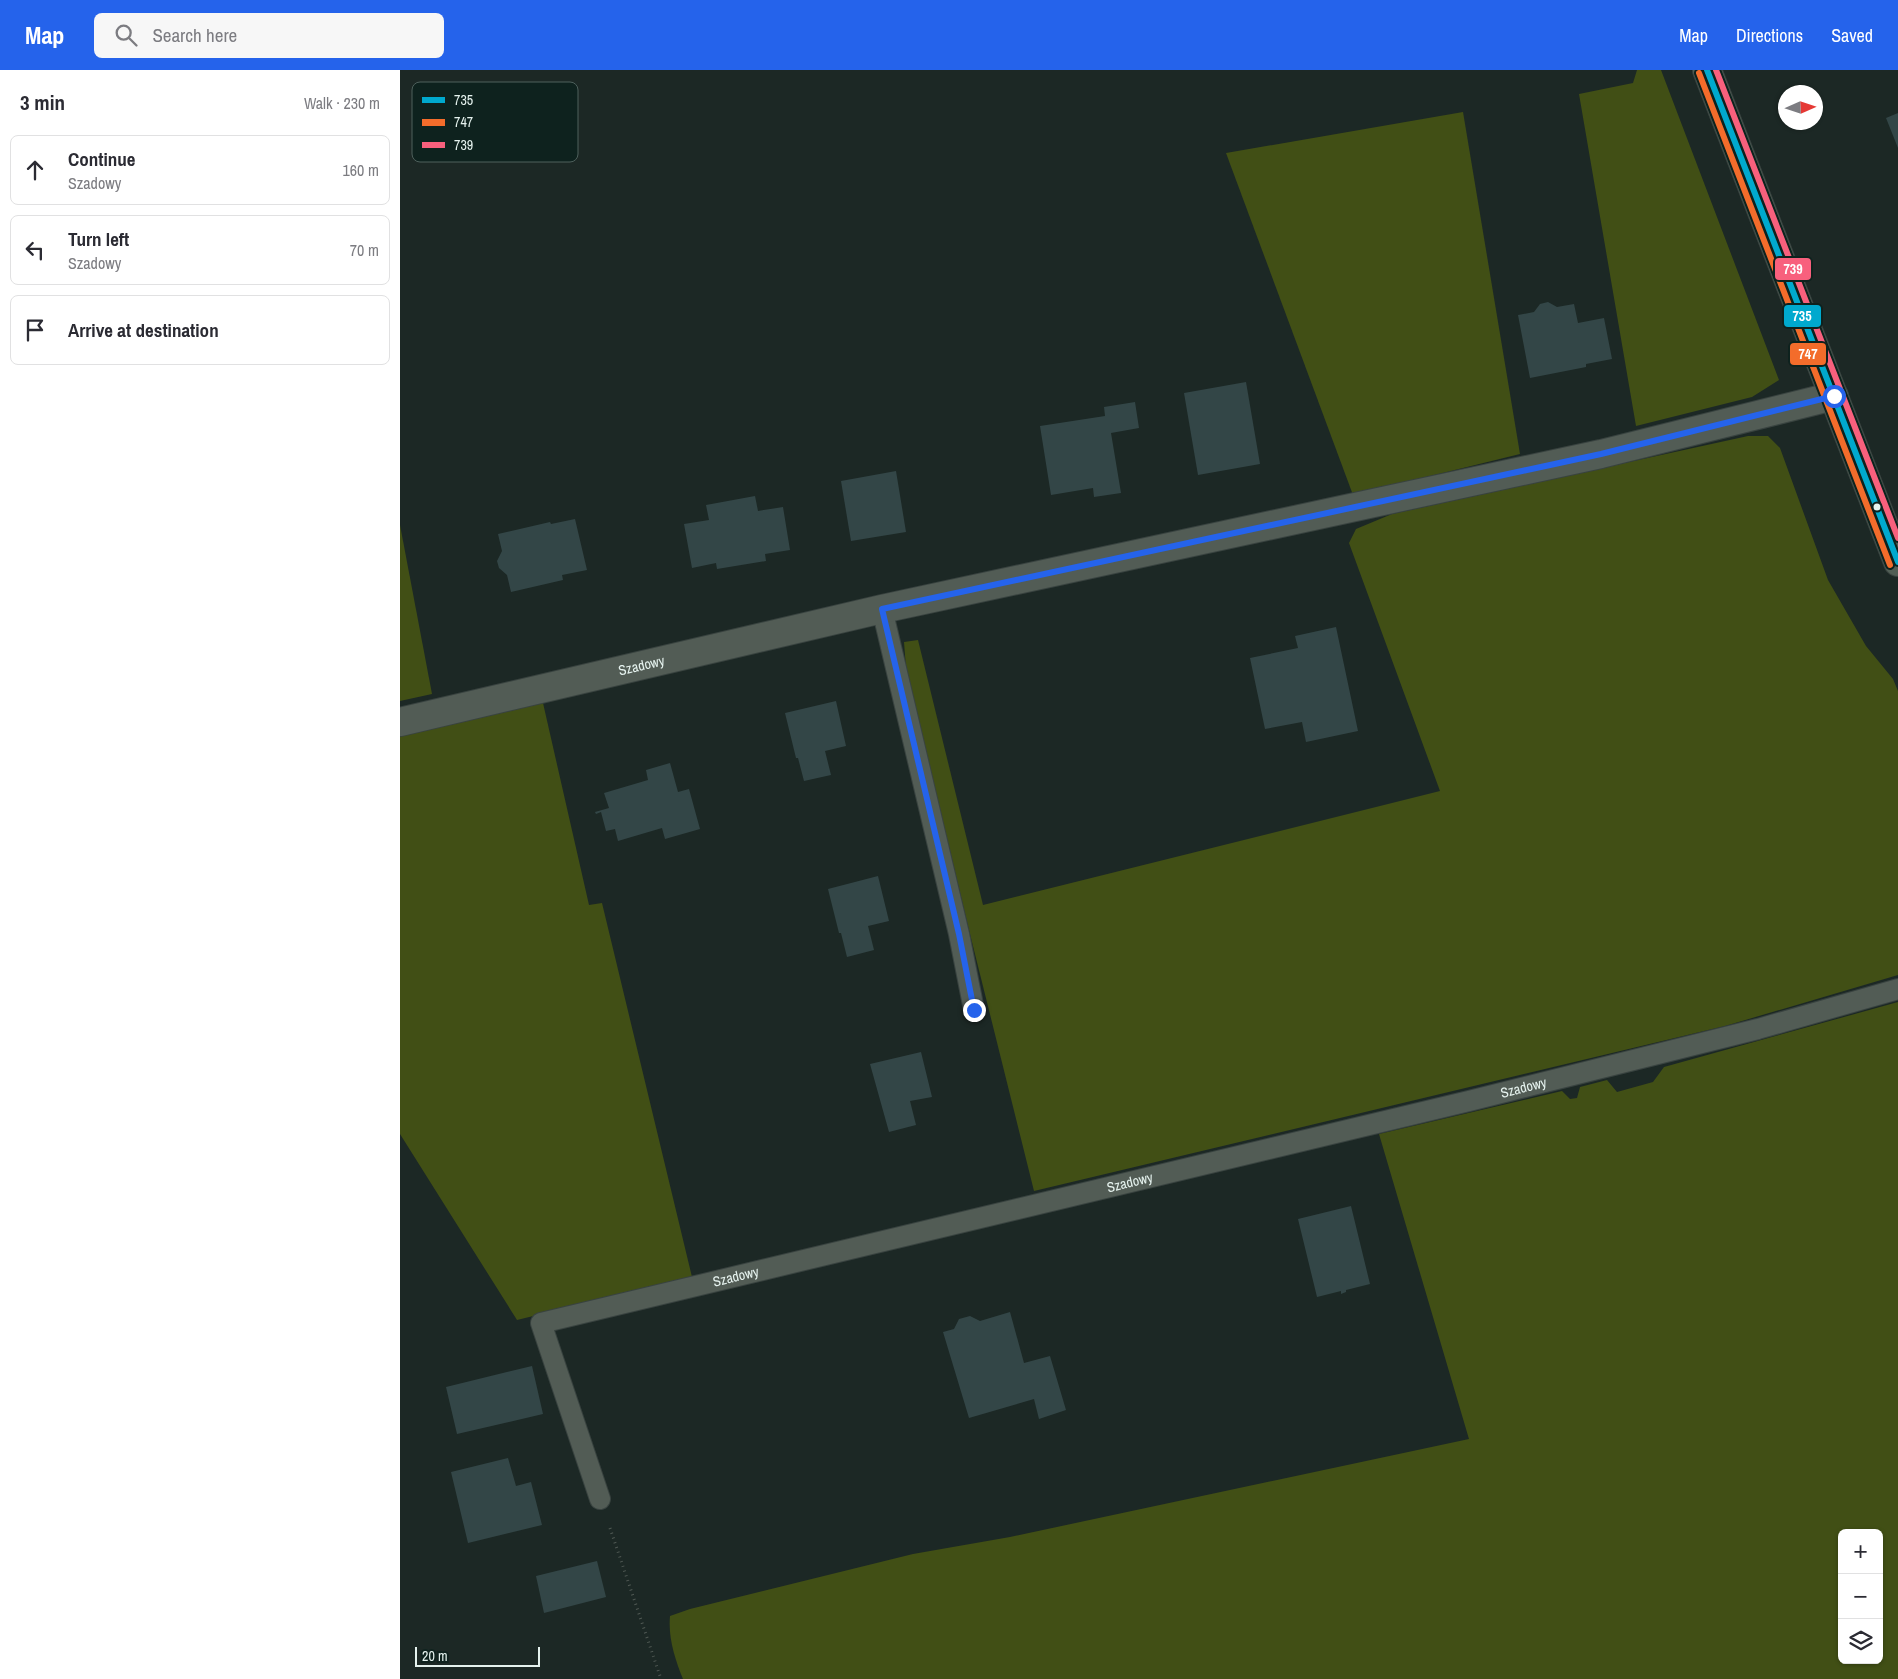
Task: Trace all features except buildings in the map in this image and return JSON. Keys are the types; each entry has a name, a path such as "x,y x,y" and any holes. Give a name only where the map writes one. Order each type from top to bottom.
{"main road":[{"path":"1708,70 1898,562"}],"street":[{"name":"Szadowy","path":"400,722 882,609 1601,454 1834,396"}],"lane":[{"path":"882,609 959,934 974,1010"},
{"name":"Szadowy","path":"600,1499 541,1323 1479,1098 1758,1029 1898,989"}],"path":[{"path":"600,1499 661,1679"}],"green space":[{"path":"1637,70 1661,70 1779,380 1752,397 1636,426 1579,94 1633,83"},
{"path":"1463,112 1520,454 1353,495 1226,153"},
{"path":"1748,436 1768,436 1780,448 1828,580 1866,646 1893,679 1898,691 1898,975 1725,1026 1034,1191 906,668 904,642 918,640 983,905 1440,791 1349,543 1356,529 1392,514"},
{"path":"400,525 432,694 400,701"},
{"path":"543,703 589,905 602,903 692,1277 517,1320 400,1134 400,736"},
{"path":"1898,1002 1898,1679 683,1679 673,1648 670,1616 690,1609 913,1554 1010,1537 1469,1439 1379,1134 1562,1091 1570,1099 1577,1098 1580,1087 1607,1080 1617,1092 1653,1082 1664,1067"}],"transit line":[{"name":"735","path":"1707,70 1898,562"},
{"name":"739","path":"1716,70 1898,538"},
{"name":"747","path":"1699,73 1890,565"}],"route":[{"path":"974,1010 959,934 882,609 1601,454 1834,396"}]}
